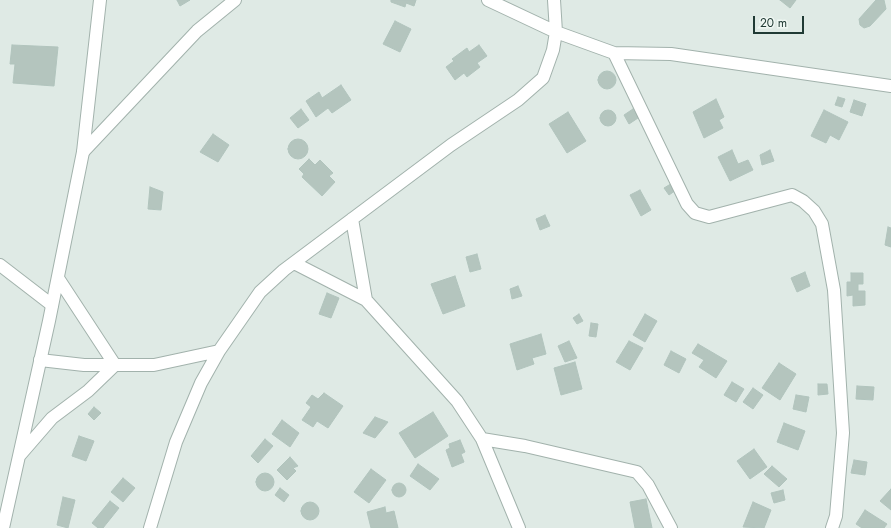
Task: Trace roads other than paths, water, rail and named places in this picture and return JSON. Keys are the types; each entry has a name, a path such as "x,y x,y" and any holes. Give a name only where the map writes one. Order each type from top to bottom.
{"street":[{"path":"3,528 58,278 83,152 100,0"},
{"path":"83,152 197,31 235,0"},
{"path":"488,0 556,32 614,53 671,54 891,86"},
{"path":"150,528 176,442 201,383 219,351 260,292 284,270 451,144 518,100 539,82 543,78 554,50 556,32 554,0"},
{"path":"614,53 687,204 695,213 709,217 792,195 803,200 814,211 822,224 834,290 843,433 834,527"},
{"path":"352,219 366,300"},
{"path":"294,263 366,300 456,401 482,439 519,528"},
{"path":"0,265 52,305"},
{"path":"58,278 115,365"},
{"path":"40,360 84,365 154,364 219,351"},
{"path":"19,456 52,418 88,391 115,365"},
{"path":"482,439 525,446 637,472 648,485 671,528"}]}
